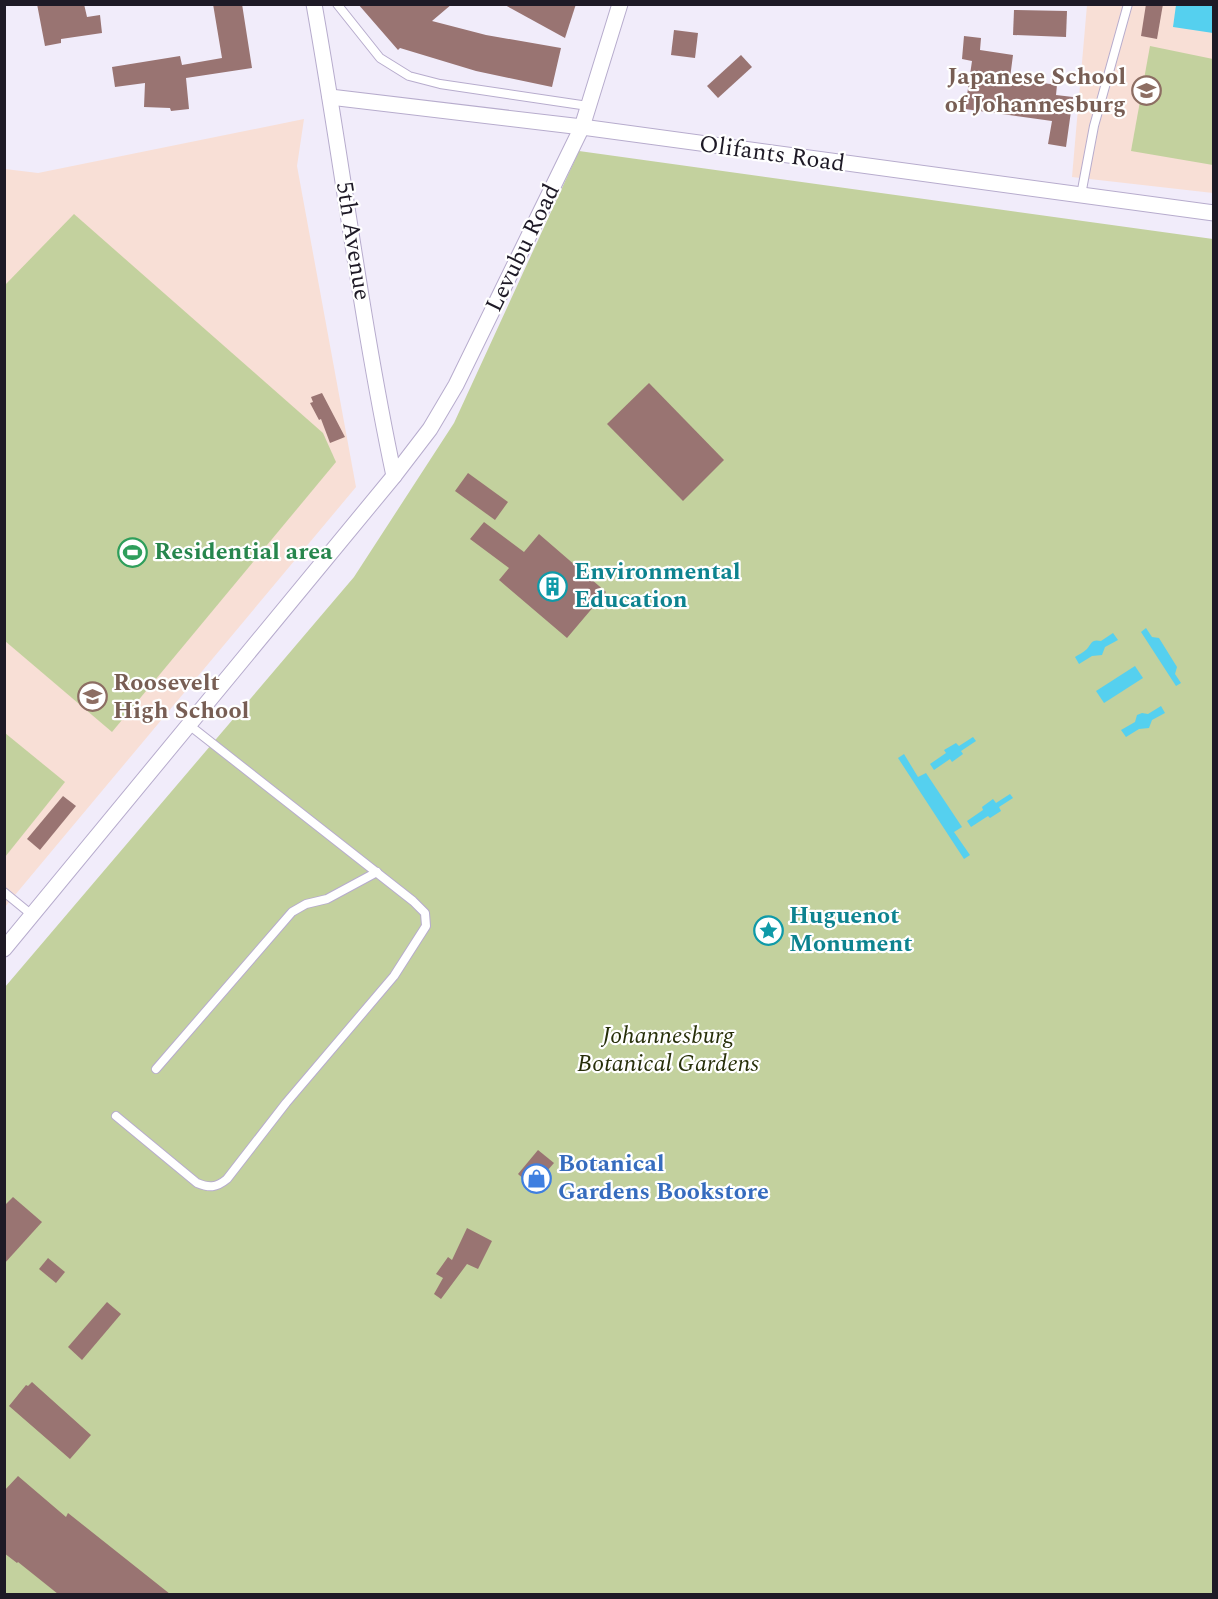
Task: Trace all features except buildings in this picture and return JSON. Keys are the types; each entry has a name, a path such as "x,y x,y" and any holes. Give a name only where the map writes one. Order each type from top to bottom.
{"street":[{"name":"5th Avenue","path":"314,4 379,401 394,476"},
{"name":"Levubu Road","path":"4,949 394,476 430,429 456,385 582,127 620,4"},
{"name":"Olifants Road","path":"330,97 582,127 1214,213"}],"lane":[{"path":"337,4 380,58 409,76 440,84 588,106"},
{"path":"1081,195 1094,126 1128,4"},
{"path":"116,1116 197,1183 212,1187 220,1185 394,976 426,926 425,913 413,901 189,725"},
{"path":"156,1069 292,912 306,904 327,898 377,873"},
{"path":"4,892 32,915"}],"shaded area":[{"name":"Japanese School of Johannesburg","path":"1087,5 1213,5 1213,193 1072,177"},
{"name":"Roosevelt High School","path":"304,119 297,166 356,487 5,907 5,169 38,173"}],"green space":[{"path":"1150,46 1213,59 1213,165 1131,151"},
{"name":"Johannesburg Botanical Gardens","path":"579,151 1213,239 1213,1594 5,1594 5,987 354,577 454,423"},
{"name":"Residential area","path":"74,214 323,433 336,462 112,732 5,641 5,285"},
{"path":"5,733 65,782 5,857"}],"water":[{"path":"1176,5 1213,6 1213,33 1173,27"},
{"path":"1146,628 1152,637 1159,638 1177,667 1175,674 1181,683 1176,686 1141,632"},
{"path":"1113,633 1118,640 1105,647 1102,655 1092,656 1079,664 1075,657 1086,650 1093,641 1101,641"},
{"path":"1135,666 1143,678 1104,703 1096,691"},
{"path":"1161,706 1165,713 1152,720 1149,728 1139,729 1126,737 1121,730 1135,722 1137,715 1148,714"},
{"path":"973,737 976,741 961,751 963,754 952,762 950,759 934,770 930,764 946,753 944,750 956,743 959,746"},
{"path":"904,754 918,777 926,773 962,827 954,832 970,855 964,859 898,758"},
{"path":"1010,794 1013,798 999,807 1001,811 971,827 967,821 983,810 982,807 993,799 996,803"}],"place":[{"name":"Japanese School of Johannesburg","path":"1147,91"},
{"name":"Residential area","path":"133,552"},
{"name":"Environmental Education","path":"553,586"},
{"name":"Roosevelt High School","path":"92,697"},
{"name":"Huguenot Monument","path":"768,930"},
{"name":"Botanical Gardens Bookstore","path":"537,1178"}]}
